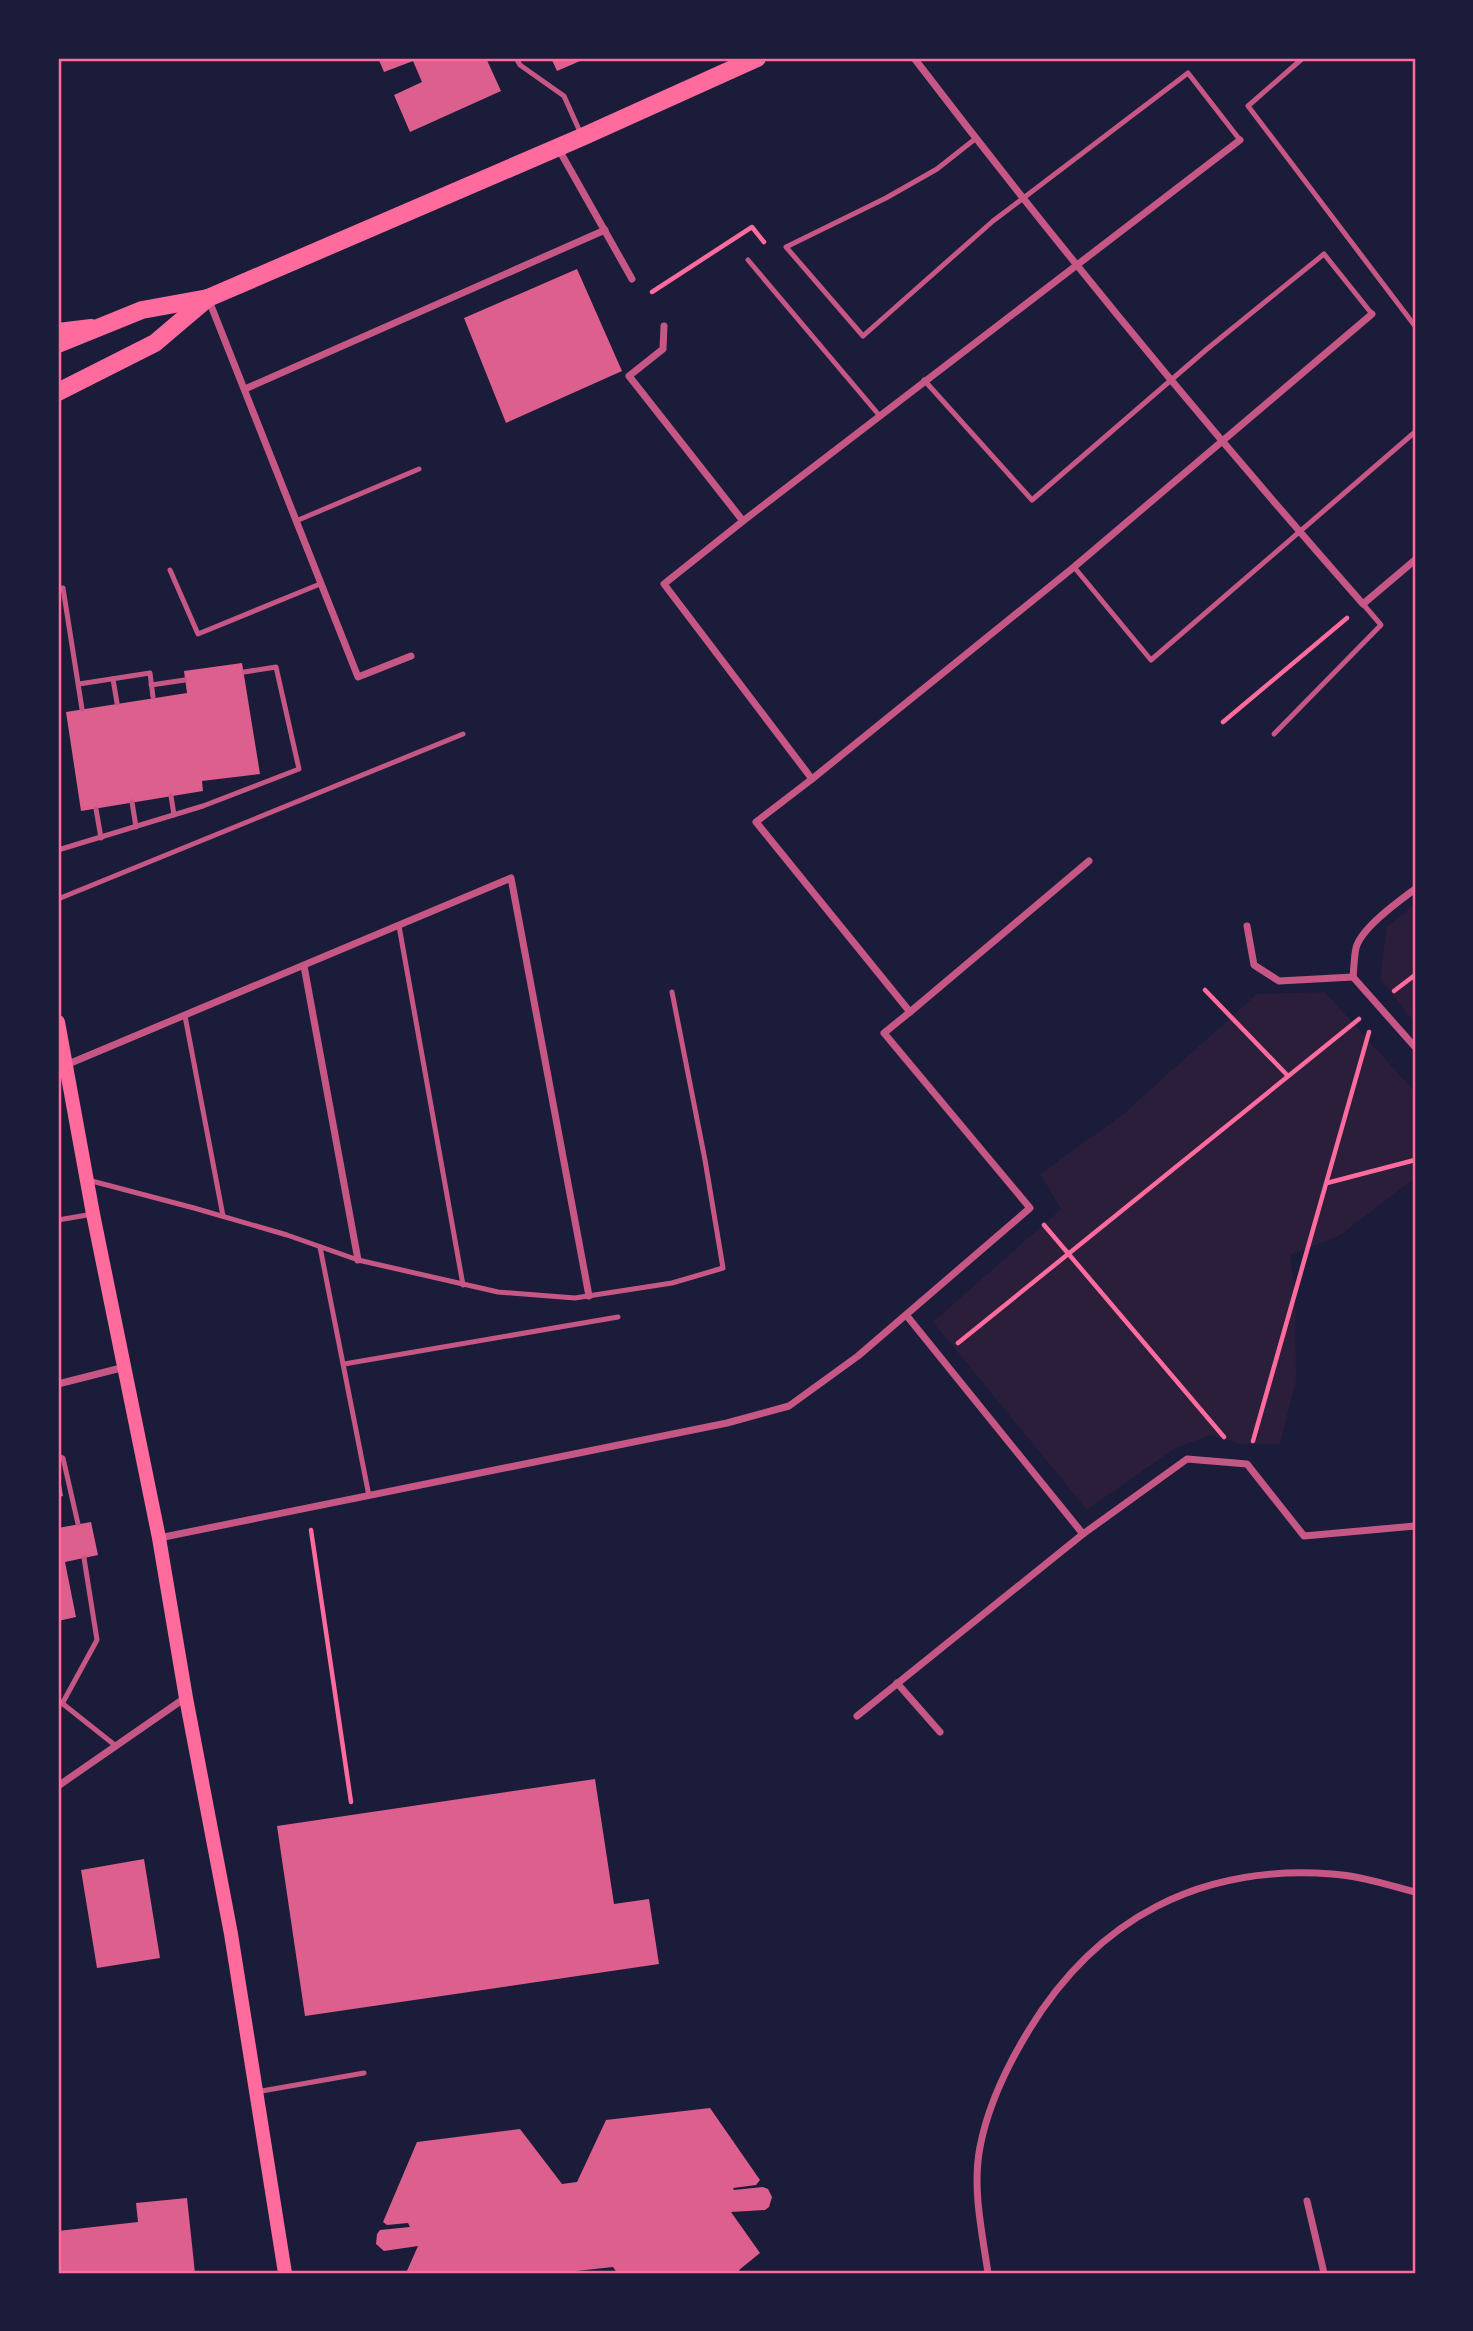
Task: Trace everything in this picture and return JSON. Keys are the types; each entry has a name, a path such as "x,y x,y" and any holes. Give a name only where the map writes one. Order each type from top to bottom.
{"main road":[{"path":"58,344 142,310 208,298 558,148 757,58"},
{"path":"58,392 155,343 208,298"},
{"path":"58,330 108,323"},
{"path":"58,1022 93,1214 159,1538 231,1934 285,2273"}],"street":[{"path":"914,58 975,139 1171,381 1363,604 1415,560"},
{"path":"812,779 663,584 924,380 1240,140"},
{"path":"558,148 632,279"},
{"path":"245,389 605,230"},
{"path":"208,298 358,677 411,656"},
{"path":"911,1012 756,822 1074,567 1372,314"},
{"path":"663,326 663,349 629,376 743,521"},
{"path":"159,1538 727,1423 789,1406 858,1356 1030,1208 884,1033 1089,861"},
{"path":"65,1066 511,878 589,1296"},
{"path":"1415,888 1369,929 1356,946 1353,977 1415,1048"},
{"path":"1247,926 1254,965 1279,981 1353,977"},
{"path":"304,966 358,1260"},
{"path":"906,1316 1083,1534"},
{"path":"58,1384 125,1367"},
{"path":"857,1716 1083,1534 1187,1459 1247,1464 1304,1535 1415,1526"},
{"path":"897,1683 940,1732"},
{"path":"58,1786 186,1698"},
{"path":"988,2273 977,2193 979,2148 994,2097 1040,2012 1069,1973 1100,1942 1141,1913 1189,1891 1236,1880 1284,1873 1334,1874 1376,1881 1415,1892"},
{"path":"1307,2201 1324,2273"}],"lane":[{"path":"516,58 520,65 564,96 582,137"},
{"path":"1303,58 1248,106 1415,326"},
{"path":"975,139 937,169 886,198 786,247 863,336 993,221 1188,73 1240,140"},
{"path":"924,380 1032,500 1324,254 1372,314"},
{"path":"748,260 879,415"},
{"path":"1074,567 1151,660 1415,432"},
{"path":"296,521 419,469"},
{"path":"170,570 198,634 320,584"},
{"path":"58,589 63,588 82,709"},
{"path":"1274,734 1381,625 1363,604"},
{"path":"58,850 174,816 299,769 276,667 244,672"},
{"path":"79,684 150,673 153,697"},
{"path":"113,679 117,703"},
{"path":"151,685 185,680"},
{"path":"58,899 463,734"},
{"path":"171,796 174,816"},
{"path":"132,802 135,827"},
{"path":"96,809 101,838"},
{"path":"399,926 463,1284"},
{"path":"87,1180 223,1216 358,1260 498,1292 575,1298 672,1283 723,1268 672,992"},
{"path":"185,1016 223,1216"},
{"path":"58,1220 93,1214"},
{"path":"320,1247 369,1496"},
{"path":"344,1364 618,1317"},
{"path":"58,1456 63,1458 78,1524"},
{"path":"83,1559 97,1640 60,1702 116,1746"},
{"path":"256,2092 364,2073"}],"path":[{"path":"1223,722 1363,604"},
{"path":"1205,990 1288,1076"},
{"path":"940,1357 1377,1004"},
{"path":"1247,1464 1377,1004"},
{"path":"1327,1183 1415,1160"},
{"path":"1030,1208 1247,1464"},
{"path":"307,1508 351,1802"}],"shaded area":[{"path":"1415,904 1415,1023 1380,978 1387,927"},
{"path":"1325,992 1415,1092 1415,1178 1339,1236 1290,1255 1295,1292 1296,1380 1280,1444 1241,1444 1211,1435 1175,1448 1087,1510 933,1322 1061,1209 1040,1174 1121,1116 1257,994"}],"building":[{"path":"378,58 486,58 501,91 410,132 394,95 422,82 413,61 384,72"},
{"path":"551,58 587,58 557,71"},
{"path":"577,269 622,371 506,423 464,318"},
{"path":"242,663 260,774 202,781 203,791 81,811 66,712 187,693 184,671"},
{"path":"58,1474 63,1496 58,1497"},
{"path":"91,1522 98,1555 65,1562 76,1617 58,1621 58,1528"},
{"path":"595,1779 614,1904 649,1899 659,1964 305,2016 277,1826"},
{"path":"144,1859 160,1958 97,1968 81,1870"},
{"path":"710,2108 760,2180 756,2185 733,2188 734,2190 763,2187 768,2189 772,2197 765,2210 731,2212 760,2253 739,2270 742,2273 617,2273 613,2267 558,2273 406,2273 418,2246 384,2251 376,2244 380,2230 410,2227 408,2223 387,2225 383,2222 417,2142 520,2129 562,2184 577,2182 606,2120"},
{"path":"187,2198 195,2273 58,2273 58,2231 138,2222 136,2203"}]}
